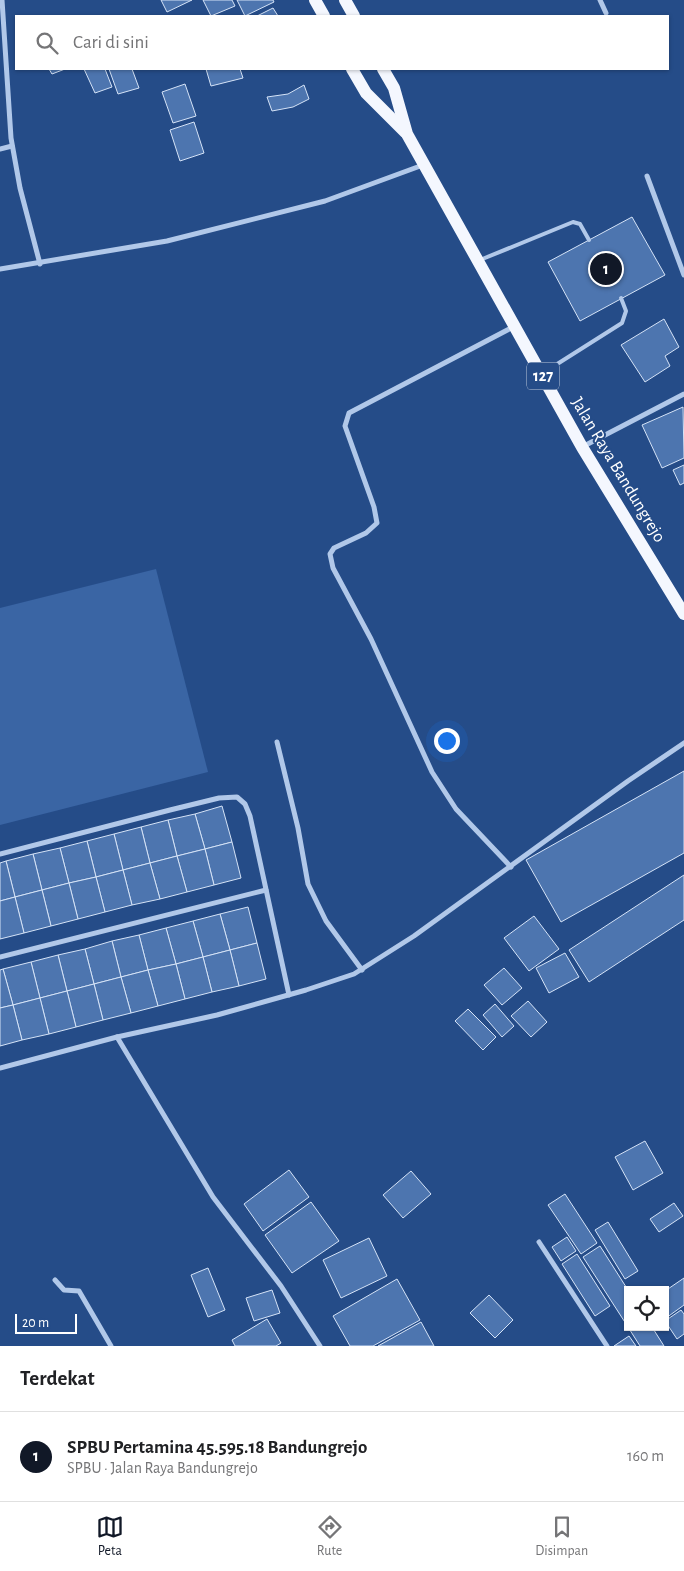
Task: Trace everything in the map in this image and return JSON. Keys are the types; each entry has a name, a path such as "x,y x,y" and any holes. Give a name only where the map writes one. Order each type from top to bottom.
{"main road":[{"path":"315,0 323,15"},
{"path":"344,0 353,15"},
{"name":"Jalan Raya Bandungrejo","path":"353,70 366,93 407,134"},
{"name":"Jalan Raya Bandungrejo","path":"384,70 394,88 407,134 424,165 582,447 684,614"}],"street":[{"path":"2,0 12,146 20,188 40,264"},
{"path":"600,0 606,13"},
{"path":"0,150 12,146"},
{"path":"0,269 40,264 167,241 325,201 424,165"},
{"path":"647,176 684,276"},
{"path":"510,868 456,809 432,772 371,639 333,568 330,554 334,548 370,531 377,522 374,507 345,426 349,413 514,326"},
{"path":"582,447 684,394"},
{"path":"276,742 298,828 308,884 326,920 362,970"},
{"path":"0,1068 289,995 362,970 414,936 628,781 684,743"},
{"path":"0,854 224,797 237,797 245,804 250,816 289,995"},
{"path":"0,957 266,890"},
{"path":"117,1037 213,1197 281,1286 320,1346"},
{"path":"539,1242 607,1346"},
{"path":"55,1280 64,1290 79,1291 111,1346"}],"lane":[{"path":"478,261 573,222 580,224 589,240"},
{"path":"542,374 622,323 626,311 621,298"}],"shaded area":[{"path":"156,569 208,772 0,825 0,608"}],"building":[{"path":"161,0 192,0 167,12"},
{"path":"203,0 232,0 235,6 210,15"},
{"path":"237,0 273,0 274,2 247,15 244,15"},
{"path":"273,8 277,15 259,15"},
{"path":"50,70 62,70 52,74"},
{"path":"84,70 105,70 112,87 95,93"},
{"path":"109,70 132,70 139,88 118,94"},
{"path":"206,70 240,70 243,78 211,86"},
{"path":"185,84 196,116 173,123 162,92"},
{"path":"304,85 309,99 293,107 272,111 267,97 288,94"},
{"path":"194,122 204,153 180,161 170,130"},
{"path":"632,217 665,275 580,321 548,262"},
{"path":"664,319 679,347 665,356 670,366 645,382 621,345"},
{"path":"683,407 684,458 662,468 642,425"},
{"path":"684,465 684,483 680,485 673,470"},
{"path":"684,771 684,853 561,922 526,860"},
{"path":"222,806 232,842 205,849 195,814"},
{"path":"195,814 205,849 177,856 168,820"},
{"path":"168,820 177,856 150,863 141,827"},
{"path":"141,827 150,863 123,870 114,834"},
{"path":"114,834 123,870 96,877 87,841"},
{"path":"87,841 96,877 69,883 60,848"},
{"path":"232,842 241,878 214,885 205,849"},
{"path":"60,848 69,883 42,890 33,854"},
{"path":"205,849 214,885 187,892 177,856"},
{"path":"33,854 42,890 15,897 6,861"},
{"path":"177,856 187,892 160,899 150,863"},
{"path":"6,861 15,897 0,901 0,863"},
{"path":"150,863 160,899 132,905 123,870"},
{"path":"123,870 132,905 105,912 96,877"},
{"path":"684,875 684,920 589,982 569,950"},
{"path":"96,877 105,912 78,919 69,883"},
{"path":"69,883 78,919 51,926 42,890"},
{"path":"42,890 51,926 24,933 15,897"},
{"path":"15,897 24,933 0,939 0,901"},
{"path":"248,907 257,943 230,950 220,914"},
{"path":"220,914 230,950 203,957 193,921"},
{"path":"534,916 559,949 529,971 504,938"},
{"path":"193,921 203,957 176,964 166,928"},
{"path":"166,928 176,964 148,970 139,935"},
{"path":"139,935 148,970 121,977 112,941"},
{"path":"112,941 121,977 94,984 85,949"},
{"path":"257,943 266,979 239,986 230,950"},
{"path":"85,949 94,984 67,991 58,955"},
{"path":"230,950 239,986 212,992 203,957"},
{"path":"565,953 579,977 549,993 536,968"},
{"path":"58,955 67,991 40,998 31,962"},
{"path":"203,957 212,992 185,999 176,964"},
{"path":"31,962 40,998 13,1005 3,969"},
{"path":"176,964 185,999 158,1006 148,970"},
{"path":"504,968 522,988 502,1005 484,985"},
{"path":"3,969 13,1005 0,1008 0,970"},
{"path":"148,970 158,1006 131,1013 121,977"},
{"path":"121,977 131,1013 103,1020 94,984"},
{"path":"94,984 103,1020 76,1027 67,991"},
{"path":"67,991 76,1027 49,1034 40,998"},
{"path":"40,998 49,1034 22,1040 13,1005"},
{"path":"528,1001 547,1022 531,1037 511,1016"},
{"path":"495,1004 514,1026 502,1037 483,1015"},
{"path":"13,1005 22,1040 0,1046 0,1008"},
{"path":"468,1009 496,1037 483,1050 455,1021"},
{"path":"645,1141 663,1173 633,1190 615,1157"},
{"path":"289,1170 309,1197 263,1231 244,1204"},
{"path":"411,1171 431,1194 403,1218 383,1195"},
{"path":"565,1194 597,1243 581,1254 548,1205"},
{"path":"311,1202 339,1241 292,1273 265,1235"},
{"path":"674,1203 683,1216 659,1232 650,1219"},
{"path":"608,1222 638,1271 625,1279 595,1230"},
{"path":"567,1237 576,1251 561,1261 552,1247"},
{"path":"369,1238 387,1276 341,1298 323,1260"},
{"path":"600,1246 625,1286 624,1321 583,1257"},
{"path":"577,1254 610,1306 595,1316 562,1264"},
{"path":"208,1268 225,1310 208,1317 191,1275"},
{"path":"684,1278 684,1305 669,1316 669,1288"},
{"path":"397,1279 420,1320 373,1346 350,1346 333,1316"},
{"path":"272,1290 280,1313 254,1321 246,1298"},
{"path":"489,1295 513,1320 495,1338 470,1313"},
{"path":"681,1310 684,1314 684,1334 677,1339 669,1327 669,1318"},
{"path":"267,1319 281,1343 276,1346 235,1346 232,1340"},
{"path":"421,1322 434,1346 378,1346"},
{"path":"631,1331 655,1331 664,1346 640,1346"},
{"path":"629,1336 636,1346 614,1346"}],"place":[{"name":"SPBU Pertamina 45.595.18 Bandungrejo","path":"606,269"}]}
